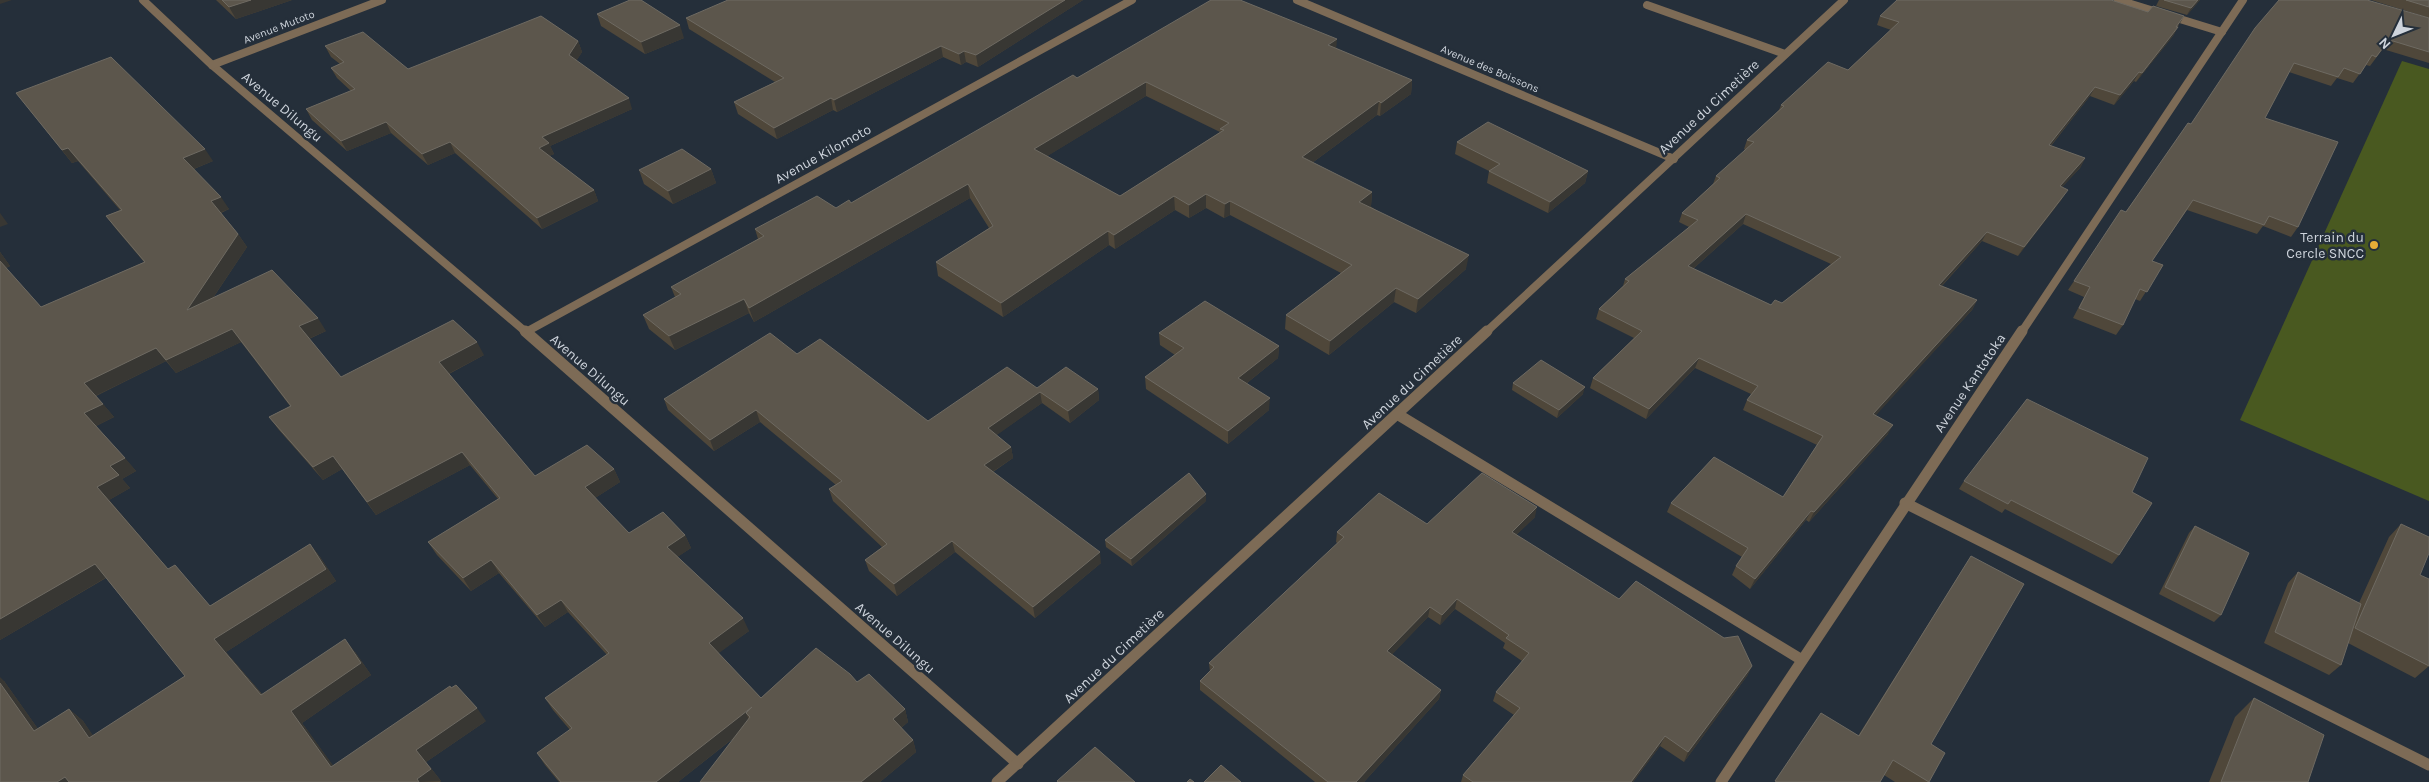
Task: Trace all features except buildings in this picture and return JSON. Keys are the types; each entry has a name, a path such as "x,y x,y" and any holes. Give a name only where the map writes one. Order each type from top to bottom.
{"street":[{"name":"Avenue Dilungu","path":"143,0 212,65 526,332 1018,764"},
{"name":"Avenue Mutoto","path":"212,65 382,0"},
{"name":"Avenue Kilomoto","path":"526,332 1132,0"},
{"name":"Avenue des Boissons","path":"1297,0 1674,159"},
{"name":"Avenue du Cimetière","path":"997,782 1674,159 1844,0"},
{"path":"2118,0 2222,32"},
{"name":"Avenue Kantotoka","path":"1721,782 1905,503 2243,0"},
{"path":"1647,5 1785,54"},
{"path":"1397,414 1802,660"},
{"path":"1905,503 2429,765"}],"green space":[{"name":"Terrain du Cercle SNCC","path":"2402,61 2429,69 2429,501 2240,420"}],"place":[{"name":"Terrain du Cercle SNCC","path":"2374,245"}]}
